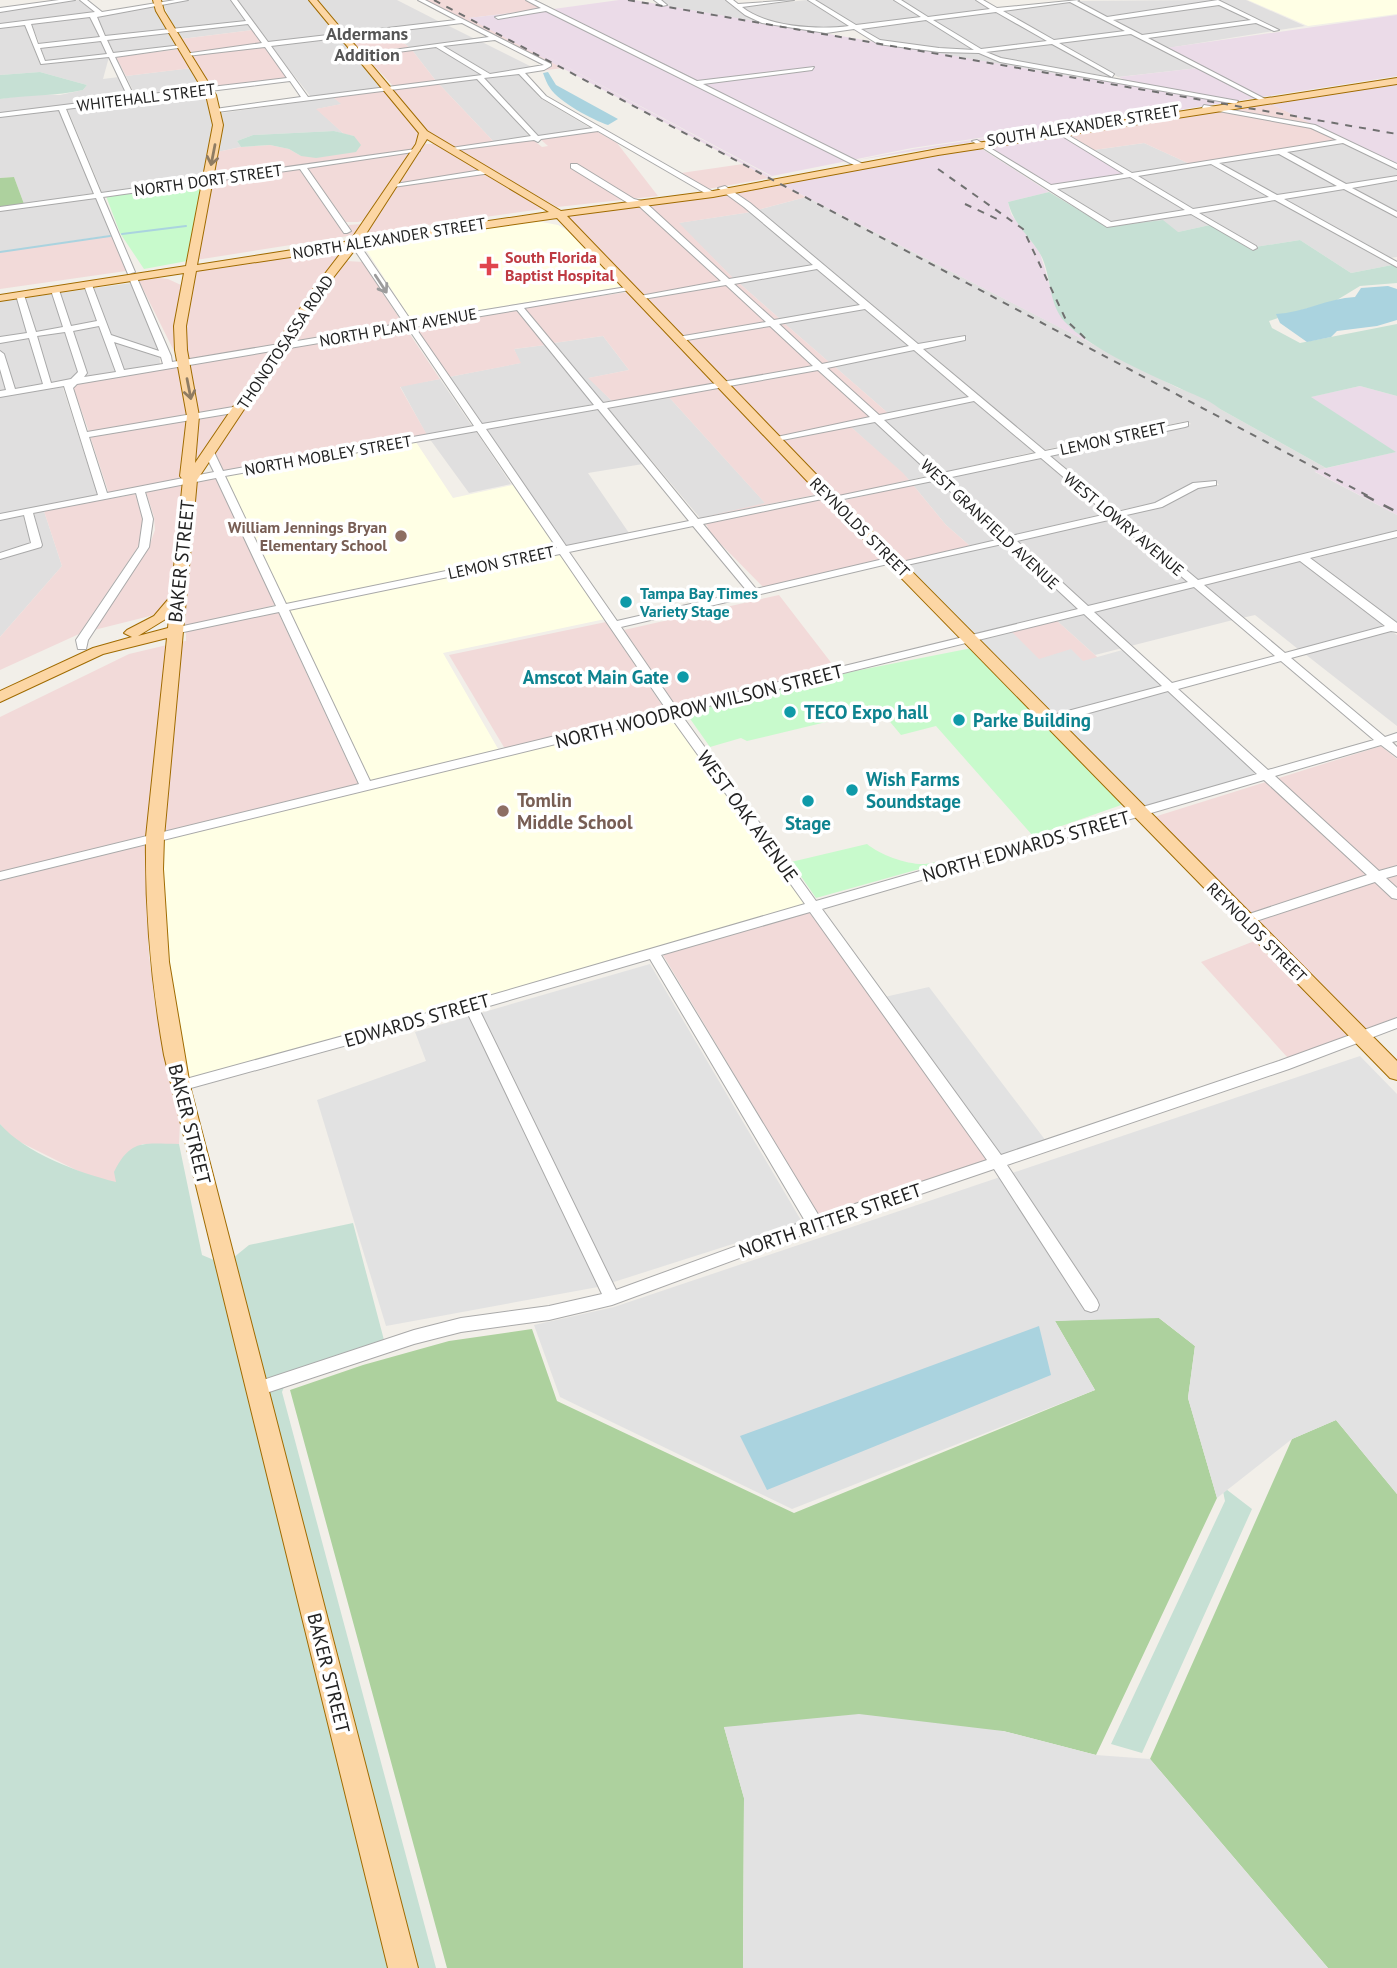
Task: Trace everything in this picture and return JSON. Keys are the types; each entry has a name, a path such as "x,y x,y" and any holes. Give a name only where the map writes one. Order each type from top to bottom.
{"main road":[{"path":"313,0 387,89 421,143"},
{"path":"163,2 172,30 208,89 217,110"},
{"name":"SOUTH ALEXANDER STREET","path":"775,181 978,143 1397,79"},
{"name":"SOUTH ALEXANDER STREET","path":"1209,108 1264,100"},
{"name":"BAKER STREET","path":"217,110 217,133 180,326 183,363 193,416 187,476 190,480 155,837 153,890 157,954 165,1015 180,1086 403,1968"},
{"name":"REYNOLDS STREET","path":"421,143 439,143 557,211 830,498 1397,1073"},
{"name":"THONOTOSASSA ROAD","path":"190,480 318,290 341,261 350,233 369,220 421,143"},
{"name":"NORTH ALEXANDER STREET","path":"0,298 88,285 132,275 152,275 350,233 637,202 775,181"},
{"name":"NORTH ALEXANDER STREET","path":"350,233 514,219 557,211"},
{"path":"514,219 551,220 573,229"},
{"name":"NORTH ALEXANDER STREET","path":"0,291 190,266"},
{"path":"152,275 171,277 186,284"},
{"path":"125,636 159,619 177,599"},
{"path":"0,683 82,647 125,636 174,631"},
{"path":"0,697 109,647 174,631"},
{"path":"58,669 82,647 109,647"}],"street":[{"path":"0,9 72,0"},
{"path":"83,0 99,12 93,17 132,99"},
{"path":"0,26 96,15 185,0"},
{"path":"234,0 306,99"},
{"path":"217,110 548,67 546,63 421,0"},
{"path":"529,0 860,164"},
{"path":"657,0 664,5"},
{"path":"729,0 762,22 826,31 1072,0 1264,100"},
{"path":"738,6 791,0"},
{"path":"811,0 877,42 939,50 981,51 1131,32"},
{"path":"897,0 1000,60 1236,102"},
{"path":"979,0 1123,81"},
{"path":"1106,19 1217,2 1276,30"},
{"path":"498,17 546,9"},
{"path":"27,23 43,63 112,55 266,45 463,21"},
{"path":"1141,37 1258,21"},
{"path":"37,46 250,22"},
{"path":"359,55 498,38"},
{"path":"438,46 489,76"},
{"path":"695,83 813,68"},
{"name":"WEST LOWRY AVENUE","path":"521,72 544,97 598,129 717,191 818,266 1397,753"},
{"path":"480,77 544,146"},
{"name":"WHITEHALL STREET","path":"0,115 291,79"},
{"path":"62,108 167,361"},
{"path":"1209,108 1302,123 1397,167"},
{"path":"451,150 598,129"},
{"path":"1059,132 1253,248"},
{"path":"1048,188 1345,141"},
{"name":"NORTH DORT STREET","path":"0,209 302,167 421,143"},
{"path":"978,143 1110,225 1397,178"},
{"path":"1279,151 1397,215"},
{"path":"1212,162 1394,261"},
{"name":"WEST GRANFIELD AVENUE","path":"574,166 637,202 730,283 1397,895"},
{"name":"WEST OAK AVENUE","path":"302,167 350,233 408,325 674,713 999,1163 1091,1305"},
{"path":"393,185 488,171"},
{"path":"350,233 369,220"},
{"path":"341,261 367,261"},
{"path":"640,298 818,266"},
{"path":"88,285 121,373"},
{"name":"NORTH PLANT AVENUE","path":"0,394 121,373 167,361 183,363 630,288"},
{"path":"55,290 83,373 68,387 104,498"},
{"path":"20,295 48,386"},
{"path":"518,306 754,593"},
{"path":"678,340 866,306"},
{"path":"0,340 103,323"},
{"path":"108,337 167,361"},
{"path":"820,367 962,338"},
{"path":"0,354 11,392"},
{"name":"NORTH MOBLEY STREET","path":"0,517 220,474 820,367"},
{"path":"775,440 975,398"},
{"path":"84,435 239,409"},
{"name":"LEMON STREET","path":"174,631 697,521 830,498 1185,424"},
{"path":"209,453 366,786"},
{"path":"614,625 1158,505 1196,485 1213,483"},
{"path":"82,647 82,640 144,547 149,531 149,518 140,491"},
{"path":"0,556 37,545 28,512"},
{"name":"NORTH WOODROW WILSON STREET","path":"0,876 1397,534"},
{"path":"1303,558 1396,628"},
{"path":"1049,720 1396,628"},
{"name":"NORTH EDWARDS STREET","path":"653,953 1397,737"},
{"path":"1245,920 1397,870"},
{"path":"653,953 815,1224"},
{"name":"EDWARDS STREET","path":"180,1086 653,953"},
{"path":"471,1006 612,1298"},
{"name":"NORTH RITTER STREET","path":"257,1389 461,1325 549,1313 612,1298 815,1224 999,1163 1397,1023"}],"shaded area":[{"path":"79,0 95,12 0,25 0,10"},
{"path":"190,0 231,0 246,21 175,29 163,5"},
{"path":"238,0 309,0 339,35 269,44"},
{"path":"316,0 397,0 442,23 345,35"},
{"path":"425,0 525,0 542,9 469,18 563,68 539,71 552,65"},
{"path":"634,0 1230,102 857,160 1203,105 912,148 772,176 522,43 772,177 769,178 468,18 513,13 495,17"},
{"path":"660,0 725,0 744,15 779,26 668,6"},
{"path":"807,0 850,27 812,29 765,21 742,7"},
{"path":"814,0 893,0 923,18 856,27"},
{"path":"900,0 976,0 993,10 928,17"},
{"path":"1210,0 1216,3 1108,17 1075,1"},
{"path":"1217,0 1246,0 1305,26 1168,48 1207,67 1146,38 1257,22 1280,30"},
{"path":"1248,0 1397,0 1397,14 1308,26"},
{"path":"1070,2 1127,32 1056,41 1001,10"},
{"path":"1219,4 1254,21 1142,36 1111,19"},
{"path":"156,6 168,30 107,37 96,17"},
{"path":"995,11 1051,42 983,50 931,19"},
{"path":"1397,15 1397,76 1262,97 1166,48"},
{"path":"91,17 100,38 40,44 31,24"},
{"path":"925,19 977,50 880,42 858,28"},
{"path":"248,23 253,30 181,39 176,31"},
{"path":"445,24 477,40 410,48 389,31"},
{"path":"24,25 40,64 109,57 103,79 119,77 128,98 0,114 0,99 31,94 60,95 83,90 87,85 40,72 0,75 0,27"},
{"path":"253,30 263,44 190,53 181,39"},
{"path":"389,31 410,48 363,54 346,36"},
{"path":"169,32 178,47 115,54 107,39"},
{"path":"1130,33 1198,68 1118,77 1059,43"},
{"path":"340,37 383,88 311,97 270,45"},
{"path":"101,39 108,55 46,62 40,46"},
{"path":"480,41 536,69 492,74 442,46"},
{"path":"880,44 938,51 980,52 998,60 1099,78 1086,79"},
{"path":"1054,44 1112,77 1002,59 986,52"},
{"path":"264,46 287,78 211,88 191,55"},
{"path":"436,47 485,75 436,81 412,50"},
{"path":"180,49 192,68 126,76 116,57"},
{"path":"412,50 436,81 394,87 364,55"},
{"path":"192,68 204,89 136,97 126,76"},
{"path":"1198,68 1256,98 1236,101 1119,77"},
{"path":"40,72 87,85 83,90 73,92 0,99 0,75"},
{"path":"518,73 540,98 592,129 537,136 484,77"},
{"path":"477,78 530,137 494,142 438,83"},
{"path":"438,83 494,142 453,148 428,133 391,89"},
{"path":"1397,83 1397,165 1269,103"},
{"path":"205,90 214,118 204,179 102,192 67,108"},
{"path":"384,90 420,133 413,150 212,178 217,152 270,145 289,149 301,156 354,136 344,134 316,109 341,104 333,97"},
{"path":"333,97 342,104 317,109 344,134 334,131 253,135 237,141 241,147 217,152 222,124 220,111 222,113"},
{"path":"1269,103 1315,125 1221,110"},
{"path":"59,109 94,193 24,204 14,177 0,178 0,116"},
{"path":"1214,111 1311,127 1339,140 1190,164 1144,143 1094,150 1068,134"},
{"path":"334,131 354,136 361,145 356,152 316,158 301,156 289,149 270,145 241,147 237,141 253,135"},
{"path":"596,131 617,143 658,196 557,207 456,150 532,139 542,147 548,146 539,138"},
{"path":"1061,135 1126,174 1049,187 986,146"},
{"path":"1344,142 1397,169 1397,176 1346,185 1284,152"},
{"path":"1144,143 1190,164 1133,173 1094,150"},
{"path":"425,144 436,144 483,171 399,183"},
{"path":"979,147 1049,192 1008,202 1011,214 1040,253 1056,306 1076,332 1092,344 781,184"},
{"path":"411,153 365,220 358,222 346,222 306,167"},
{"path":"1278,153 1339,186 1278,197 1217,163"},
{"path":"743,164 769,178 708,189 681,173"},
{"path":"1211,164 1272,198 1195,211 1137,176"},
{"path":"299,169 344,233 352,232 348,225 362,224 354,235 196,260 212,181"},
{"path":"486,173 549,208 363,234 396,186"},
{"path":"1130,177 1188,212 1111,224 1053,189"},
{"path":"1397,180 1397,212 1350,187"},
{"path":"781,184 806,197 757,210 734,193"},
{"path":"1343,188 1397,217 1397,257 1390,258 1283,199"},
{"path":"1049,192 1107,227 1163,220 1178,232 1210,225 1252,250 1258,249 1255,247 1300,240 1351,273 1392,265 1397,268 1397,283 1360,286 1337,300 1288,314 1277,314 1278,318 1269,321 1272,328 1300,343 1397,324 1397,396 1360,386 1311,397 1396,452 1326,468 1205,399 1118,359 1075,332 1059,314 1043,260 1017,223 1008,202"},
{"path":"726,194 751,212 679,223 735,280 642,296 564,214"},
{"path":"96,197 111,235 0,252 0,210"},
{"path":"806,197 1178,388 1209,399 1220,409 1326,468 1315,472 1397,515 1397,531 1197,580 1120,516 1199,487 1219,485 1216,481 1192,484 1154,503 1115,511 1048,454 1191,424 1187,421 1043,450 921,348 967,338 964,335 917,345 757,210"},
{"path":"1276,200 1392,265 1351,273 1300,240 1255,247 1199,213"},
{"path":"751,212 813,265 735,280 678,223"},
{"path":"1192,214 1210,225 1178,232 1109,227"},
{"name":"South Florida Baptist Hospital","path":"536,221 558,225 568,231 620,287 412,321 363,245"},
{"path":"111,235 126,271 0,289 0,252"},
{"path":"348,245 278,345 188,360 184,325 194,270"},
{"path":"347,261 363,262 403,324 288,343 322,290"},
{"path":"816,268 860,305 780,319 739,283"},
{"path":"138,279 168,279 181,285 175,326 178,359"},
{"path":"132,283 159,345 160,365 0,392 0,301"},
{"path":"739,283 780,319 681,338 645,299"},
{"path":"628,292 714,384 612,401 588,378 629,370 603,336 554,343 524,307"},
{"path":"864,308 909,347 830,363 784,323"},
{"path":"515,309 545,345 514,349 521,363 449,377 414,326"},
{"path":"784,323 830,363 723,382 684,341"},
{"path":"405,327 440,379 400,387 427,435 224,471 214,452 286,347"},
{"path":"603,336 629,370 589,378 612,401 603,402 554,343"},
{"path":"545,345 594,404 482,425 449,377 520,363 514,349"},
{"path":"275,349 235,408 198,414 189,364"},
{"path":"913,350 969,397 889,414 834,366"},
{"path":"179,365 188,415 89,432 73,387 79,382"},
{"path":"834,366 889,414 777,438 727,386"},
{"path":"440,379 472,426 427,435 400,386"},
{"path":"66,384 63,388 98,496 0,515 0,396"},
{"path":"1360,386 1397,396 1397,515 1314,471 1395,452 1310,397"},
{"path":"718,387 820,494 700,518 765,503 668,396"},
{"path":"668,396 766,504 700,518 606,406"},
{"path":"973,401 1034,452 909,480 851,427"},
{"path":"597,407 643,464 588,473 629,533 566,546 484,428"},
{"path":"232,412 192,472 198,418"},
{"path":"188,419 183,479 109,494 90,436"},
{"path":"851,427 909,480 835,497 781,441"},
{"path":"475,430 511,484 469,493 429,438"},
{"name":"Tomlin Middle School","path":"414,439 453,498 517,484 610,618 443,653 501,754 674,713 813,906 180,1086 155,837 366,785 220,474"},
{"path":"1039,456 1106,513 970,546 946,525 913,485"},
{"path":"216,477 275,605 185,626 183,605 195,481"},
{"path":"184,484 171,599 158,614 94,630 149,547 155,530 146,492"},
{"path":"913,485 946,525 970,546 900,562 840,501"},
{"path":"135,494 144,531 138,547 79,634 0,670 0,637 62,566 44,511"},
{"path":"825,498 886,560 763,587 705,528 708,527 704,522"},
{"path":"44,511 62,566 0,637 0,559 40,547 42,544 34,513"},
{"path":"23,515 31,545 0,554 0,519"},
{"path":"1111,518 1187,582 1050,615 976,550"},
{"path":"1397,537 1397,622 1394,623 1311,559"},
{"path":"1007,540 1084,610 1010,630 1039,659 1071,649 1083,661 1126,649 1266,776 1140,813 897,566"},
{"path":"1301,561 1385,626 1298,649 1255,615 1242,618 1203,585"},
{"path":"1193,587 1233,620 1095,655 1056,620"},
{"path":"779,595 836,669 678,709 624,630"},
{"path":"277,610 358,784 162,832 179,642 186,641 186,631"},
{"path":"1056,620 1095,655 1135,693 978,640"},
{"path":"606,622 666,711 505,749 449,655"},
{"path":"1391,631 1397,635 1397,726 1305,654"},
{"path":"167,645 148,835 0,872 0,717 129,654"},
{"path":"1381,746 1397,759 1397,865 1247,914 1154,817"},
{"path":"148,843 146,891 149,955 157,1017 180,1121 179,1144 142,1144 117,1183 86,1175 12,1138 0,1124 0,881"},
{"path":"1397,875 1397,1017 1364,1030 1255,922"},
{"path":"809,912 987,1160 819,1216 663,955"},
{"path":"1257,940 1352,1035 1288,1058 1201,962"},
{"path":"650,964 802,1222 598,1287 386,1326 317,1100 426,1061 415,1032"},
{"path":"929,987 1049,1145 998,1163 880,998"},
{"path":"1360,1056 1397,1094 1397,1494 1336,1420 1292,1439 1217,1498 1188,1398 1195,1346 1159,1318 1055,1321 1095,1390 792,1509 560,1397 534,1325 614,1307"},
{"path":"0,1124 23,1144 54,1161 116,1182 114,1172 126,1153 133,1148 148,1144 179,1144 202,1255 214,1260 390,1968 0,1968"},
{"path":"353,1223 384,1340 264,1380 233,1258 249,1245"},
{"path":"284,1387 282,1392 436,1968 416,1968 267,1393"},
{"path":"1222,1486 1252,1509 1142,1753 1111,1744 1225,1501"},
{"path":"859,1714 1003,1731 1096,1755 1150,1759 1328,1968 743,1968 744,1798 724,1727"}],"green space":[{"path":"14,177 24,204 0,208 0,178"},
{"path":"204,182 187,261 144,269 120,233 106,196"},
{"path":"972,648 1124,804 1033,836 936,726 901,735 881,711 876,710 747,741 741,738 710,747 686,713 855,671"},
{"path":"867,844 879,852 903,861 918,864 941,863 816,898 791,862"},
{"path":"1159,1318 1195,1346 1188,1398 1217,1498 1096,1755 1003,1731 724,1727 744,1798 743,1968 447,1968 290,1390 363,1365 449,1341 532,1329 557,1401 794,1513 1095,1390 1055,1321"},
{"path":"1336,1420 1397,1494 1397,1968 1328,1968 1150,1759 1292,1439"}],"water":[{"path":"548,72 556,85 618,119 608,125 568,105 549,86 543,73"},
{"path":"1388,286 1397,289 1397,320 1377,326 1337,331 1331,337 1307,342 1280,323 1276,314 1355,297 1361,288"},
{"path":"1039,1326 1051,1375 767,1490 740,1436"}],"waterway":[{"path":"122,234 186,226"},
{"path":"0,252 110,236"}],"railway":[{"path":"434,0 1368,496"},
{"path":"628,0 1397,134"},
{"path":"938,169 1023,229 1066,320 1088,341"},
{"path":"965,204 997,219"},
{"path":"1364,495 1397,512"}],"place":[{"name":"South Florida Baptist Hospital","path":"489,266"},
{"name":"William Jennings Bryan Elementary School","path":"401,536"},
{"name":"Tampa Bay Times Variety Stage","path":"626,602"},
{"name":"Amscot Main Gate","path":"683,677"},
{"name":"TECO Expo hall","path":"790,712"},
{"name":"Parke Building","path":"959,720"},
{"name":"Wish Farms Soundstage","path":"852,790"},
{"name":"Stage","path":"808,801"},
{"name":"Tomlin Middle School","path":"503,811"}],"district":[{"name":"Aldermans Addition","path":"367,44"}]}
